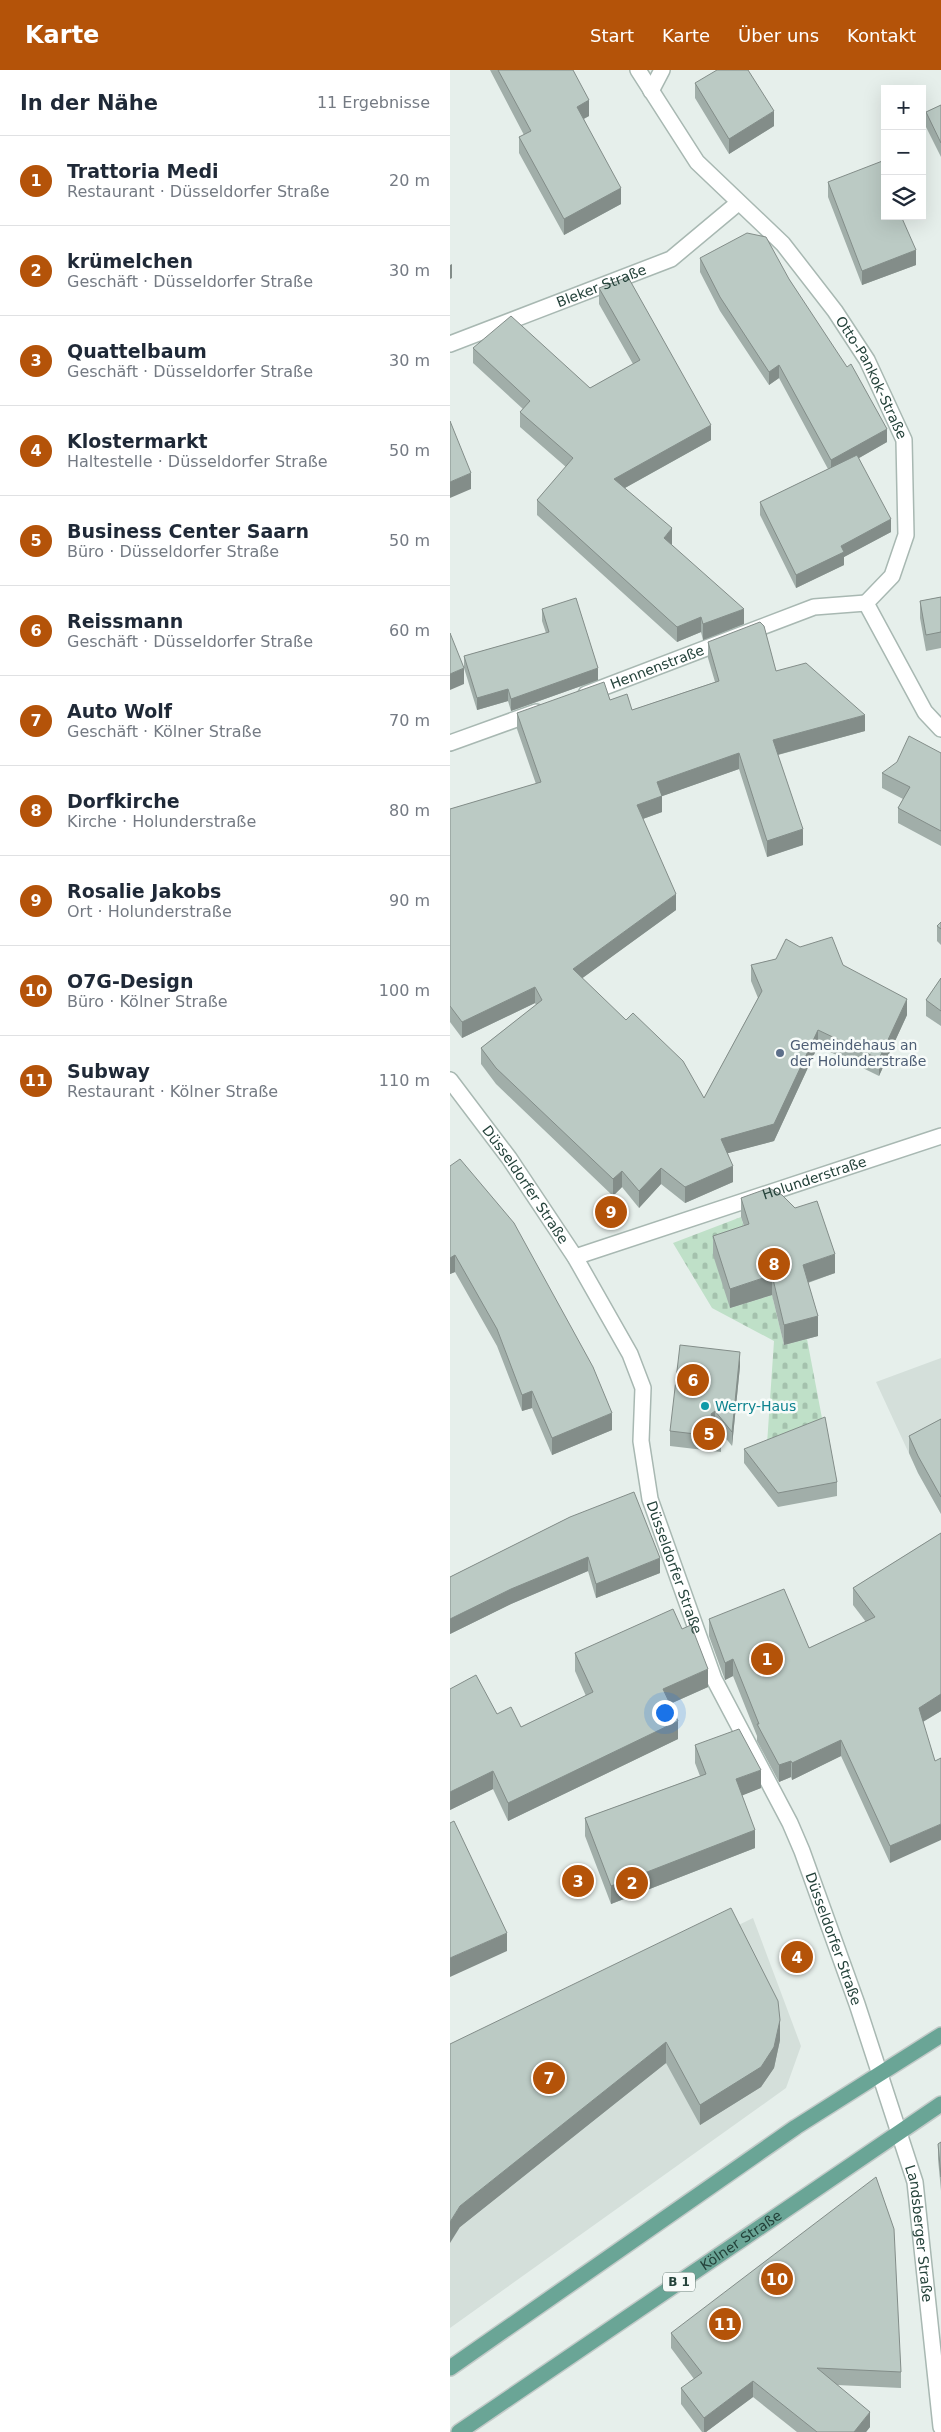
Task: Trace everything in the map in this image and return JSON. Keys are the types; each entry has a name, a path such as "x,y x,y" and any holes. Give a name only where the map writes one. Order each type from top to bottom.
{"main road":[{"path":"450,2368 796,2127 941,2035"},
{"name":"B 1","path":"900,2133 941,2104"},
{"name":"Kölner Straße","path":"459,2432 900,2133"}],"street":[{"name":"Otto-Pankok-Straße","path":"638,70 697,162 783,244 835,311 867,360 904,440 906,535 892,576 866,604"},
{"path":"651,91 662,70"},
{"name":"Bleker Straße","path":"450,344 671,258 738,203"},
{"path":"866,604 925,712 941,729"},
{"name":"Hennenstraße","path":"570,700 814,607 866,604"},
{"path":"450,743 552,706"},
{"name":"Düsseldorfer Straße","path":"450,1080 509,1158 575,1257 630,1354 643,1388 641,1441 650,1498 714,1679 790,1823 802,1851 857,2004 879,2074"},
{"name":"Holunderstraße","path":"575,1257 941,1136"},
{"name":"Landsberger Straße","path":"879,2074 915,2182 941,2427"}],"shaded area":[{"path":"941,1358 941,1514 918,1473 876,1382"},
{"path":"753,1918 801,2046 786,2088 450,2328 450,2065"}],"green space":[{"path":"741,1217 749,1243 730,1308 772,1295 784,1345 807,1339 825,1434 767,1444 774,1341 712,1308 673,1243"}],"building":[{"path":"498,70 573,70 589,100 577,107 621,188 564,219 519,137 531,131"},
{"path":"717,70 748,70 774,111 729,139 695,83"},
{"path":"941,105 941,143 926,112"},
{"path":"881,162 881,220 903,220 916,250 862,271 828,182"},
{"path":"747,233 766,237 789,279 847,367 851,364 887,429 831,460 779,365 769,372 720,297 700,258"},
{"path":"628,277 711,425 614,479 672,528 664,538 744,609 703,624 701,617 677,627 537,500 573,458 520,412 530,401 473,348 511,316 590,388 640,360 599,288"},
{"path":"450,421 471,473 450,482"},
{"path":"857,455 891,519 841,546 844,552 796,575 760,502"},
{"path":"941,597 941,632 926,635 920,601"},
{"path":"576,598 598,668 511,699 508,689 477,698 464,656 549,632 542,609"},
{"path":"760,622 764,626 776,671 806,663 865,715 773,740 803,829 767,841 739,753 657,782 662,796 637,805 676,894 573,969 626,1020 633,1013 683,1061 704,1098 762,991 751,965 776,959 786,939 800,947 832,937 843,965 907,999 879,1059 818,1030 774,1124 721,1139 733,1166 685,1187 661,1168 639,1191 622,1171 613,1179 496,1068 481,1048 542,1000 535,987 462,1022 450,1006 450,809 541,782 517,713 604,682 610,700 627,694 632,710 719,681 708,642"},
{"path":"450,633 464,668 450,674"},
{"path":"909,736 941,753 941,831 898,808 910,787 882,773 897,762"},
{"path":"941,978 941,1011 926,1000"},
{"path":"460,1159 514,1223 593,1367 612,1413 552,1438 532,1391 522,1395 497,1329 455,1255 450,1258 450,1166"},
{"path":"769,1188 782,1195 795,1208 817,1201 835,1254 803,1265 818,1316 784,1325 772,1275 730,1289 713,1236 749,1224 741,1198"},
{"name":"Werry-Haus","path":"680,1345 740,1352 732,1432 715,1411 711,1414 721,1437 670,1431"},
{"path":"825,1417 837,1482 778,1493 744,1449"},
{"path":"941,1419 941,1497 909,1436"},
{"path":"634,1492 660,1558 596,1584 588,1557 511,1589 450,1619 450,1577 570,1517"},
{"path":"941,1533 941,1694 919,1708 935,1761 941,1758 941,1824 890,1846 841,1740 792,1763 791,1761 779,1765 757,1724 759,1724 733,1659 725,1663 709,1619 784,1589 809,1648 875,1617 853,1588"},
{"path":"673,1609 682,1629 691,1625 708,1669 663,1689 678,1721 508,1803 493,1771 450,1792 450,1689 476,1675 497,1714 511,1707 521,1727 593,1692 575,1653"},
{"path":"739,1729 761,1770 736,1779 755,1830 611,1886 585,1818 706,1774 695,1745"},
{"path":"454,1821 507,1933 450,1958 450,1823"},
{"path":"731,1908 778,2001 780,2020 774,2047 761,2067 700,2105 666,2042 460,2206 450,2222 450,2044"},
{"path":"941,2142 941,2177 938,2144"},
{"path":"876,2177 894,2229 901,2372 817,2368 870,2412 854,2432 817,2432 753,2381 704,2418 681,2388 702,2373 671,2333"}],"place":[{"name":"Gemeindehaus an der Holunderstraße","path":"780,1053"},
{"name":"Rosalie Jakobs","path":"611,1212"},
{"name":"Dorfkirche","path":"774,1264"},
{"name":"Reissmann","path":"693,1380"},
{"name":"Werry-Haus","path":"705,1406"},
{"name":"Business Center Saarn","path":"709,1434"},
{"name":"Trattoria Medi","path":"767,1659"},
{"name":"Quattelbaum","path":"578,1881"},
{"name":"krümelchen","path":"632,1883"},
{"name":"Klostermarkt","path":"797,1957"},
{"name":"Auto Wolf","path":"549,2078"},
{"name":"O7G-Design","path":"777,2279"},
{"name":"Subway","path":"725,2324"}]}
